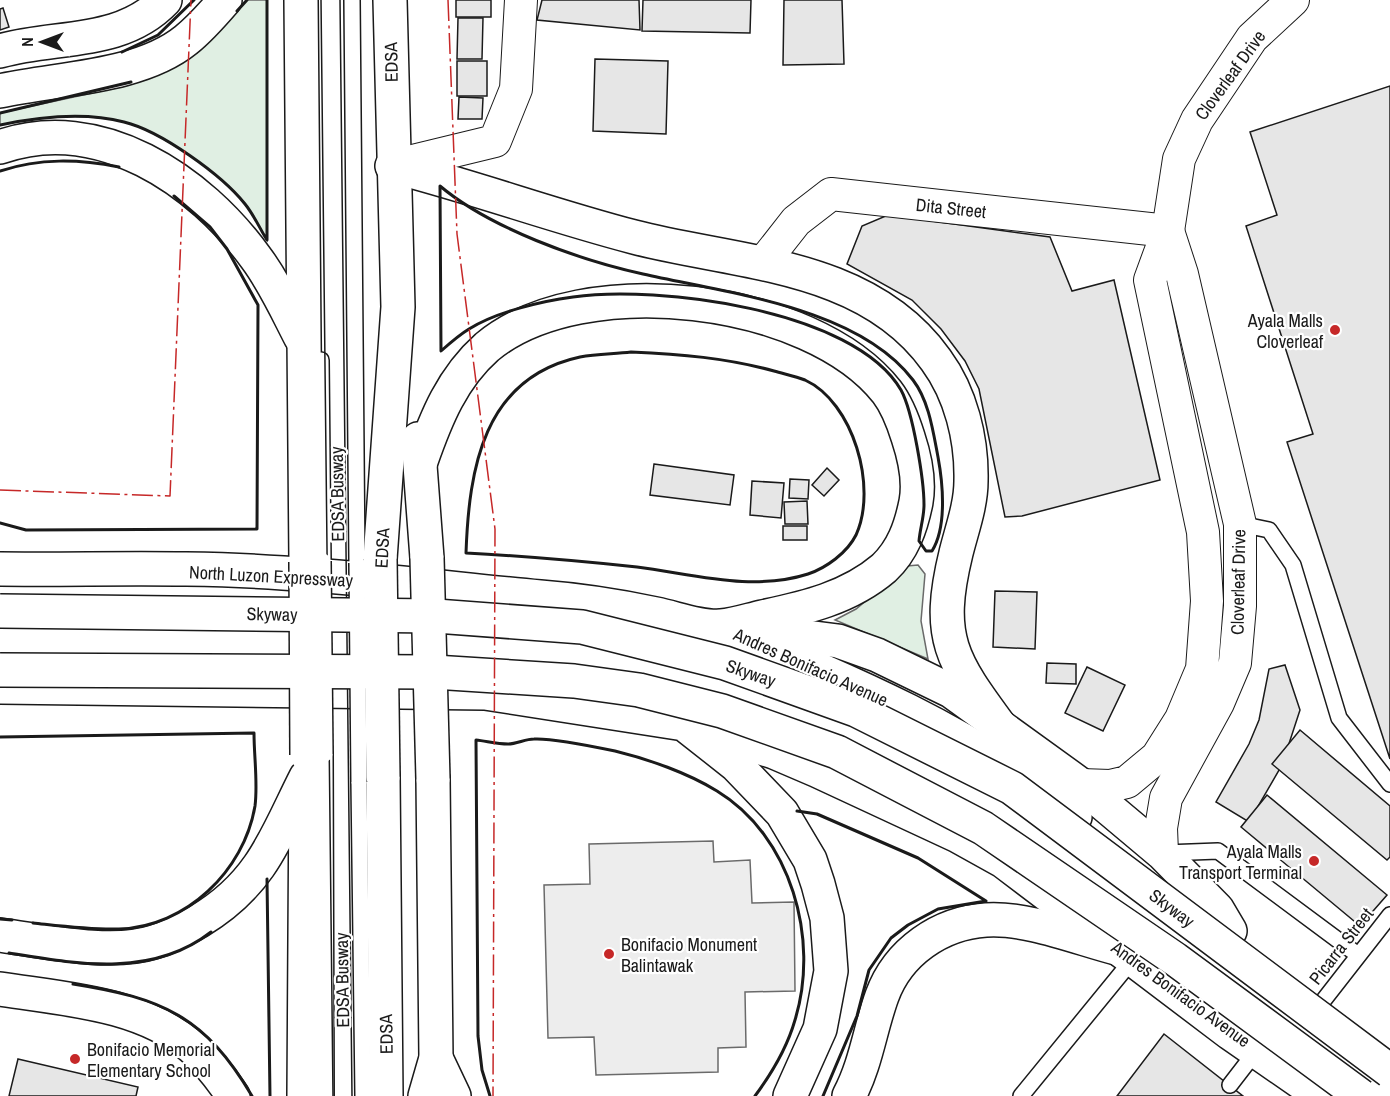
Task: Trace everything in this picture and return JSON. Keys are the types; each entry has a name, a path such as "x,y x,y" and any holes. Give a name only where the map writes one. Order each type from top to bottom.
{"main road":[{"path":"0,51 103,34 132,26 165,0"},
{"path":"0,91 144,62 186,40 225,0"},
{"path":"301,0 312,344 314,561 313,762 304,1096"},
{"name":"EDSA","path":"386,1096 371,780 369,561 398,307 392,166 390,0"},
{"path":"0,147 42,137 82,141 119,150 168,172 205,199 237,234 257,259 312,344"},
{"path":"392,166 479,189 650,241 764,263 820,279 870,300 893,314 913,331 943,369 962,414 968,439 971,482 968,507 948,590 946,627 960,665 999,726 1021,774"},
{"path":"421,461 437,417 452,387 470,364 508,332 561,311 630,301 705,306 760,317 819,340 851,360 876,380 899,413 914,453 918,491 909,531 888,564 857,587 811,606 718,627"},
{"path":"398,307 421,461 427,558 433,779 436,1058 425,1096"},
{"name":"North Luzon Expressway","path":"8,563 281,572 547,597 643,611 718,627"},
{"path":"3,620 445,588"},
{"name":"Skyway","path":"3,620 436,616 582,627 725,663 856,710 1012,788 1390,1071"},
{"name":"Andres Bonifacio Avenue","path":"718,627 838,641 877,656 951,692 1081,785 1162,853 1217,909 1230,931"},
{"name":"Andres Bonifacio Avenue","path":"718,627 821,669 935,724 965,739 1021,774 1201,920 1230,931 1390,1054"},
{"path":"0,670 434,672 585,682 639,690 722,711 837,752 982,828 1175,958 1361,1096"},
{"path":"0,687 485,693 684,724 736,765 774,804 798,838 818,884 828,926 831,971 820,1029 789,1096"},
{"name":"Andres Bonifacio Avenue","path":"684,724 774,752 958,836 1003,861 1321,1096"},
{"path":"935,724 999,726"},
{"path":"0,936 116,947 152,943 177,934 210,914 245,885 261,864 313,762"},
{"path":"849,1096 866,1052 882,995 893,973 911,951 930,937 959,925 987,920 1020,922 1126,954"},
{"path":"0,989 99,1006 144,1018 191,1046 210,1064 233,1096"},
{"path":"436,1058 454,1096"}],"street":[{"path":"392,166 495,141 516,89 521,0"},
{"name":"Cloverleaf Drive","path":"1081,785 1110,786 1126,782 1157,757 1181,719 1202,669 1207,601 1203,532 1150,280 1168,231 1179,159 1197,120 1252,38 1293,0"},
{"name":"Dita Street","path":"764,263 796,221 831,194 1168,231"},
{"name":"Cloverleaf Drive","path":"1162,853 1161,828 1166,798 1218,703 1235,663 1240,606 1240,524 1182,274 1168,231"}],"lane":[{"name":"EDSA Busway","path":"352,0 369,561"},
{"path":"1240,524 1269,530 1293,565 1340,717 1390,784"},
{"name":"EDSA Busway","path":"313,762 326,1096"},
{"name":"EDSA Busway","path":"363,1096 371,780"},
{"path":"1162,853 1218,850 1358,955"},
{"name":"Picarra Street","path":"1323,1001 1390,915"},
{"path":"1021,1096 1126,954"},
{"path":"1230,1085 1257,1050"}],"green space":[{"path":"247,0 267,0 267,240 248,208 221,180 172,144 139,127 109,119 78,116 0,125 0,113 106,90 213,37"},
{"path":"918,565 925,574 921,621 928,659 835,620 856,609 907,566"}],"shaded area":[{"path":"713,841 714,862 750,860 752,903 794,902 795,991 745,992 746,1047 718,1048 718,1072 596,1075 594,1037 548,1038 544,885 590,884 589,844"}],"building":[{"path":"456,0 491,0 491,17 456,17"},
{"path":"542,0 639,0 640,30 537,20"},
{"path":"643,0 751,0 750,33 642,31"},
{"path":"784,0 842,0 844,64 783,65"},
{"path":"3,8 9,27 0,30 0,9"},
{"path":"458,18 483,18 482,59 457,59"},
{"path":"595,59 668,61 666,134 593,131"},
{"path":"457,61 487,61 487,96 457,96"},
{"name":"Ayala Malls Cloverleaf","path":"1390,86 1390,759 1287,442 1313,434 1246,226 1277,215 1250,132"},
{"path":"459,97 483,98 482,119 458,119"},
{"path":"888,215 1050,237 1072,291 1114,280 1160,480 1022,516 1005,517 979,389 965,361 941,329 912,300 847,264 862,226"},
{"path":"654,464 734,475 730,505 650,495"},
{"path":"827,468 839,480 824,496 812,485"},
{"path":"790,479 809,480 808,499 789,498"},
{"path":"752,481 784,483 781,518 750,515"},
{"path":"807,501 808,524 785,524 784,502"},
{"path":"783,526 807,526 807,540 783,540"},
{"path":"995,591 1037,592 1035,649 993,647"},
{"path":"1047,663 1076,664 1076,684 1046,683"},
{"path":"1285,665 1300,710 1282,765 1249,822 1216,802 1249,744 1259,720 1269,669"},
{"path":"1087,667 1125,685 1103,731 1065,713"},
{"path":"1300,730 1390,806 1390,857 1387,860 1272,764"},
{"name":"Ayala Malls Transport Terminal","path":"1267,795 1387,895 1360,926 1241,827"},
{"path":"1164,1034 1243,1096 1117,1096"},
{"path":"18,1059 138,1087 136,1096 9,1096"}],"tram line":[{"path":"321,0 333,1096"},
{"path":"340,0 352,1096"}],"wall":[{"path":"122,52 158,35 194,0"},
{"path":"237,11 247,0"},
{"path":"0,125 78,116 109,119 139,127 172,144 222,180 248,208 267,240 267,0"},
{"path":"0,113 131,82"},
{"path":"0,171 30,164 59,161 89,162 119,167"},
{"path":"440,186 484,216 509,229 564,251 618,268 789,307 825,319 859,335 889,355 918,388 927,407 932,427 942,492 940,530 932,551 926,551 919,541 924,494 914,429 901,390 877,362 842,340 799,322 751,309 701,300 653,295 609,294 547,301 506,312 465,331 441,351 440,186"},
{"path":"0,523 26,530 257,529 258,305 227,249 210,227 174,196"},
{"path":"631,352 685,355 739,363 805,380 822,391 848,426 857,448 862,471 864,494 862,515 856,535 847,548 829,564 808,574 787,579 744,582 637,567 466,553 471,490 478,460 488,431 502,406 522,385 547,368 580,357 631,352"},
{"path":"0,737 254,733 256,797 249,830 239,852 225,873 208,891 189,906 167,918 144,926 98,929 33,923"},
{"path":"490,1096 482,1070 478,1036 476,740 508,744 534,739 563,741 615,751 654,762 681,773 706,784 743,810 764,834 781,862 793,892 801,924 804,956 802,989 792,1030 778,1060 755,1096"},
{"path":"797,811 817,814 918,858 986,901 938,909 908,925 891,938 869,970 857,1016 823,1096"},
{"path":"267,879 270,1096"},
{"path":"0,919 12,920"},
{"path":"9,953 87,963 139,962 188,947 211,932"},
{"path":"73,984 132,996 178,1015 198,1029 217,1047 252,1096"}],"power":[{"path":"0,490 170,496 191,0"},
{"path":"448,0 457,234 495,529 493,1096"}],"place":[{"name":"Ayala Malls Cloverleaf","path":"1335,330"},
{"name":"Ayala Malls Transport Terminal","path":"1314,861"},
{"name":"Bonifacio Monument Balintawak","path":"609,954"},
{"name":"Bonifacio Memorial Elementary School","path":"75,1059"}]}
